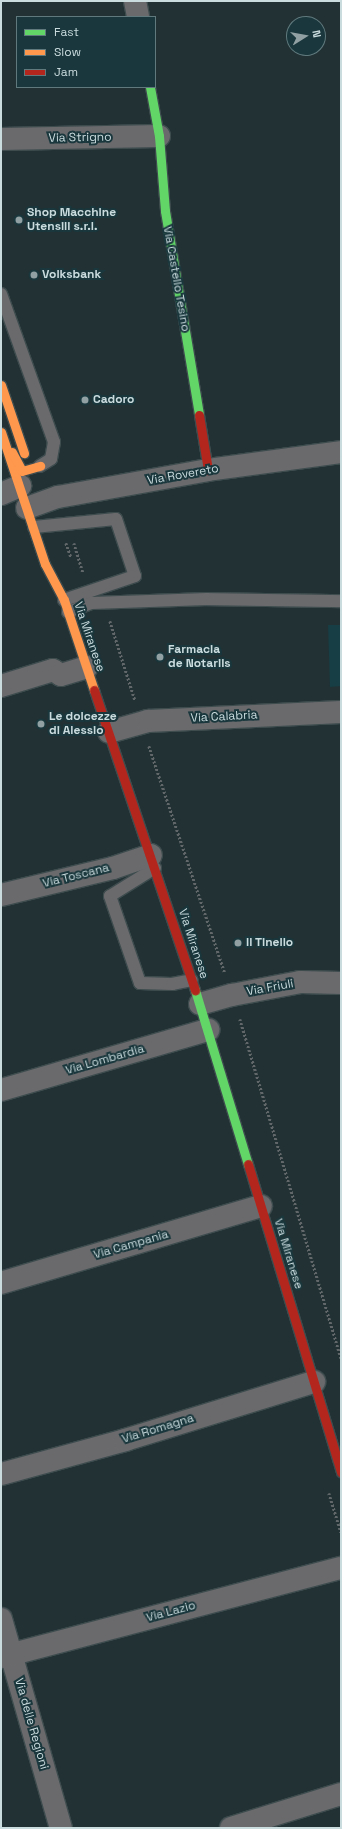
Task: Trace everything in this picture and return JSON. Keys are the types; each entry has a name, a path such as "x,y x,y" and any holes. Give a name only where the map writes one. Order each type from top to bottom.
{"street":[{"path":"135,1 138,16"},
{"name":"Via Castello Tesino","path":"150,88 159,136 165,211 208,470"},
{"name":"Via Strigno","path":"1,139 159,136"},
{"path":"1,385 29,492"},
{"name":"Via Miranese","path":"1,432 6,447 29,492 45,564 64,600 200,1004 341,1472"},
{"path":"6,447 13,454 29,492 50,529"},
{"name":"Via Rovereto","path":"29,492 58,497 208,470 341,452"},
{"path":"61,572 64,600"},
{"path":"1,686 53,670 61,676 87,667"},
{"name":"Via Calabria","path":"109,732 148,721 341,712"},
{"name":"Via Toscana","path":"1,895 113,868 153,862"},
{"name":"Via Friuli","path":"200,1004 232,995 300,982 341,983"},
{"name":"Via Lombardia","path":"1,1090 208,1030"},
{"name":"Via Campania","path":"1,1283 261,1206"},
{"name":"Via Romagna","path":"1,1474 125,1440 314,1382"},
{"name":"Via Lazio","path":"6,1655 341,1568"},
{"name":"Via delle Regioni","path":"1,1619 6,1655 60,1828"},
{"path":"231,1828 341,1794"}],"lane":[{"path":"1,294 5,318 54,442 51,459 29,492 50,529 116,519 135,576 64,600"},
{"path":"68,612 100,603 207,599 341,601"},
{"path":"153,862 110,896 112,903 140,983 172,984 192,980"}],"path":[{"path":"148,743 227,979"},
{"path":"239,1015 341,1358"}],"shaded area":[{"path":"328,625 341,625 341,686 330,687"}],"traffic: fast":[{"path":"150,88 159,136 165,211 199,415"},
{"path":"195,990 248,1164"}],"traffic: slow":[{"path":"1,385 24,453"},
{"path":"1,432 45,564 64,600 94,690"},
{"path":"12,452 22,471 40,466"}],"traffic: jam":[{"path":"199,415 208,470"},
{"path":"94,690 195,990"},
{"path":"248,1164 341,1472"}],"place":[{"name":"Shop Macchine Utensili s.r.l.","path":"19,220"},
{"name":"Volksbank","path":"34,275"},
{"name":"Cadoro","path":"85,400"},
{"name":"Farmacia de Notariis","path":"160,657"},
{"name":"Le dolcezze di Alessio","path":"41,724"},
{"name":"Il Tinello","path":"238,943"}]}
